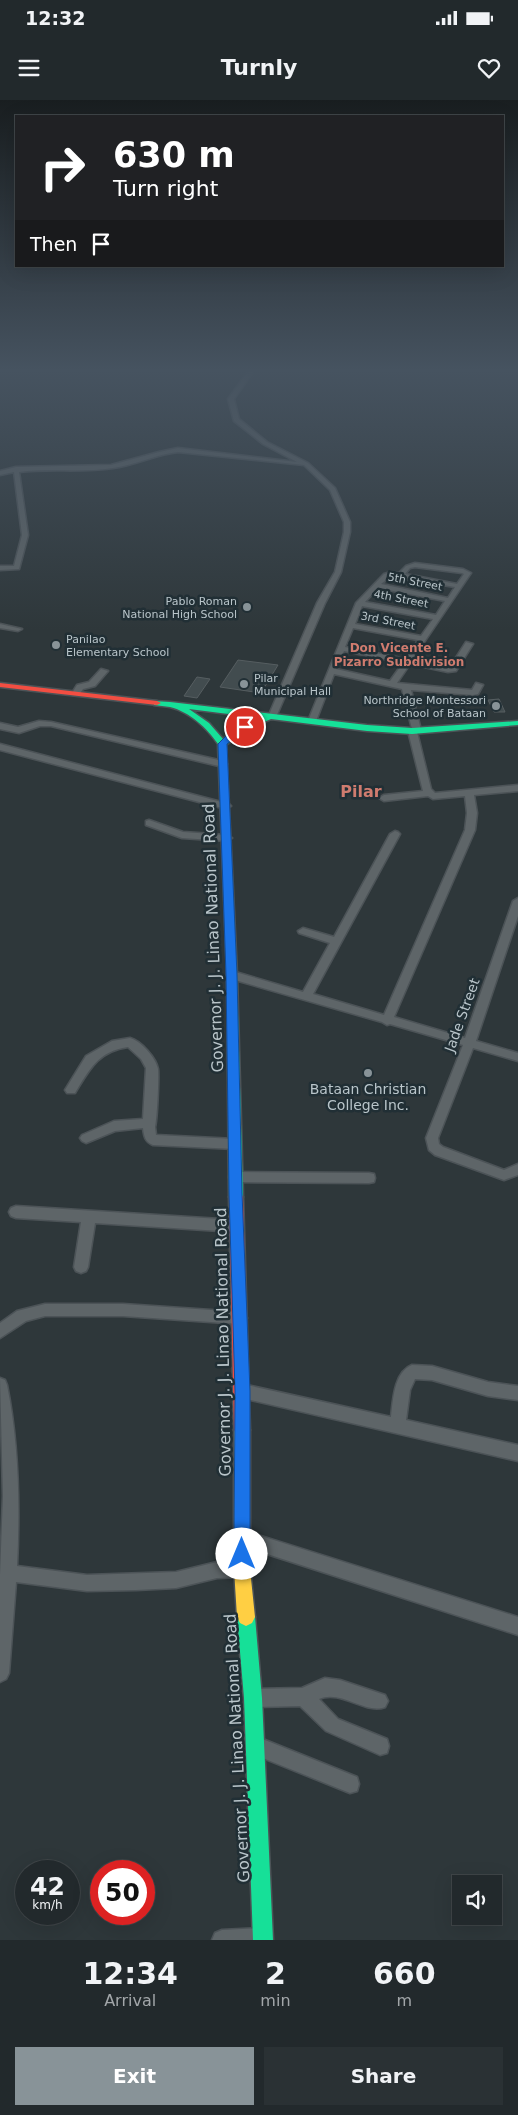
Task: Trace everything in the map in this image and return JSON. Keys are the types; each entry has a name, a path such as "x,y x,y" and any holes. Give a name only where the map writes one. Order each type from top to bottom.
{"main road":[{"path":"0,685 363,728 415,730 518,723"},
{"path":"170,704 196,716 210,728 222,744 232,734 272,717"},
{"name":"Governor J. J. Linao National Road","path":"222,744 232,975 236,1226 242,1391 242,1569 253,1698 263,1939"}],"street":[{"path":"0,472 16,469 113,467 142,458"},
{"path":"250,458 306,464"},
{"path":"272,717 321,604 338,572 347,532 346,522 333,489 306,464 294,458"},
{"path":"0,568 17,568 24,535 16,469"},
{"path":"393,684 468,573 415,565 408,567 400,576"},
{"path":"312,721 360,603 376,585 388,574 459,586"},
{"name":"5th Street","path":"376,585 449,600"},
{"name":"4th Street","path":"360,603 438,618"},
{"name":"3rd Street","path":"350,625 423,639"},
{"path":"0,626 18,629"},
{"path":"341,648 448,670 453,669 469,644"},
{"path":"76,693 80,687 92,684 104,670"},
{"path":"332,671 406,687 473,693 479,685"},
{"path":"406,687 429,793"},
{"path":"0,726 19,730 39,723 51,724 223,764"},
{"path":"0,747 226,806"},
{"path":"384,798 429,793 439,797 518,788"},
{"path":"387,1021 470,830 472,813 468,793"},
{"path":"149,823 182,835 227,838"},
{"path":"306,997 395,834"},
{"name":"Jade Street","path":"518,901 469,1044 432,1138 433,1146 439,1151 504,1175 518,1170"},
{"path":"303,931 337,941"},
{"path":"232,975 518,1057"},
{"path":"70,1090 90,1058 116,1044 130,1042 145,1056 152,1068 150,1136 154,1140 235,1144"},
{"path":"86,1138 114,1126 150,1123"},
{"path":"235,1177 369,1178"},
{"path":"16,1212 236,1226"},
{"path":"82,1267 89,1216"},
{"path":"0,1331 22,1316 44,1310 122,1310 240,1318"},
{"path":"398,1426 404,1385 407,1377 412,1372 432,1373 488,1389 518,1393"},
{"path":"0,1385 11,1475 9,1573 5,1644 0,1673"},
{"path":"242,1391 518,1453"},
{"path":"242,1538 518,1626"},
{"path":"9,1573 79,1582 117,1582 176,1580 217,1570 242,1569"},
{"path":"253,1698 302,1697 324,1687 340,1689 379,1701"},
{"path":"302,1697 311,1702 332,1725 380,1746"},
{"path":"255,1745 350,1784"},
{"path":"222,1940 263,1939"}],"green space":[{"path":"204,712 259,719 234,728 223,740 200,715"}],"building":[{"path":"238,660 278,665 261,693 220,687"},
{"path":"197,677 210,679 197,698 184,696"},
{"name":"Northridge Montessori School of Bataan","path":"499,699 505,712 494,712 488,700"}],"traffic: fast":[{"path":"157,703 367,728 412,731 518,723"},
{"path":"170,704 186,711 199,720 211,730 222,744 232,975 236,1197"},
{"path":"222,744 245,727 269,717"},
{"path":"246,1617 253,1698 263,1940"}],"traffic: slow":[{"path":"242,1430 242,1569 246,1617"}],"traffic: jam":[{"path":"0,685 157,703"},
{"path":"236,1197 242,1430"}],"place":[{"name":"Pablo Roman National High School","path":"247,607"},
{"name":"Panilao Elementary School","path":"56,645"},
{"name":"Pilar Municipal Hall","path":"244,684"},
{"name":"Northridge Montessori School of Bataan","path":"496,706"},
{"name":"Bataan Christian College Inc.","path":"368,1073"}],"district":[{"name":"Don Vicente E. Pizarro Subdivision","path":"399,655"},
{"name":"Pilar","path":"361,791"}],"route":[{"path":"242,1554 242,1391 235,1193 232,975 222,744 232,734 245,727"}]}
